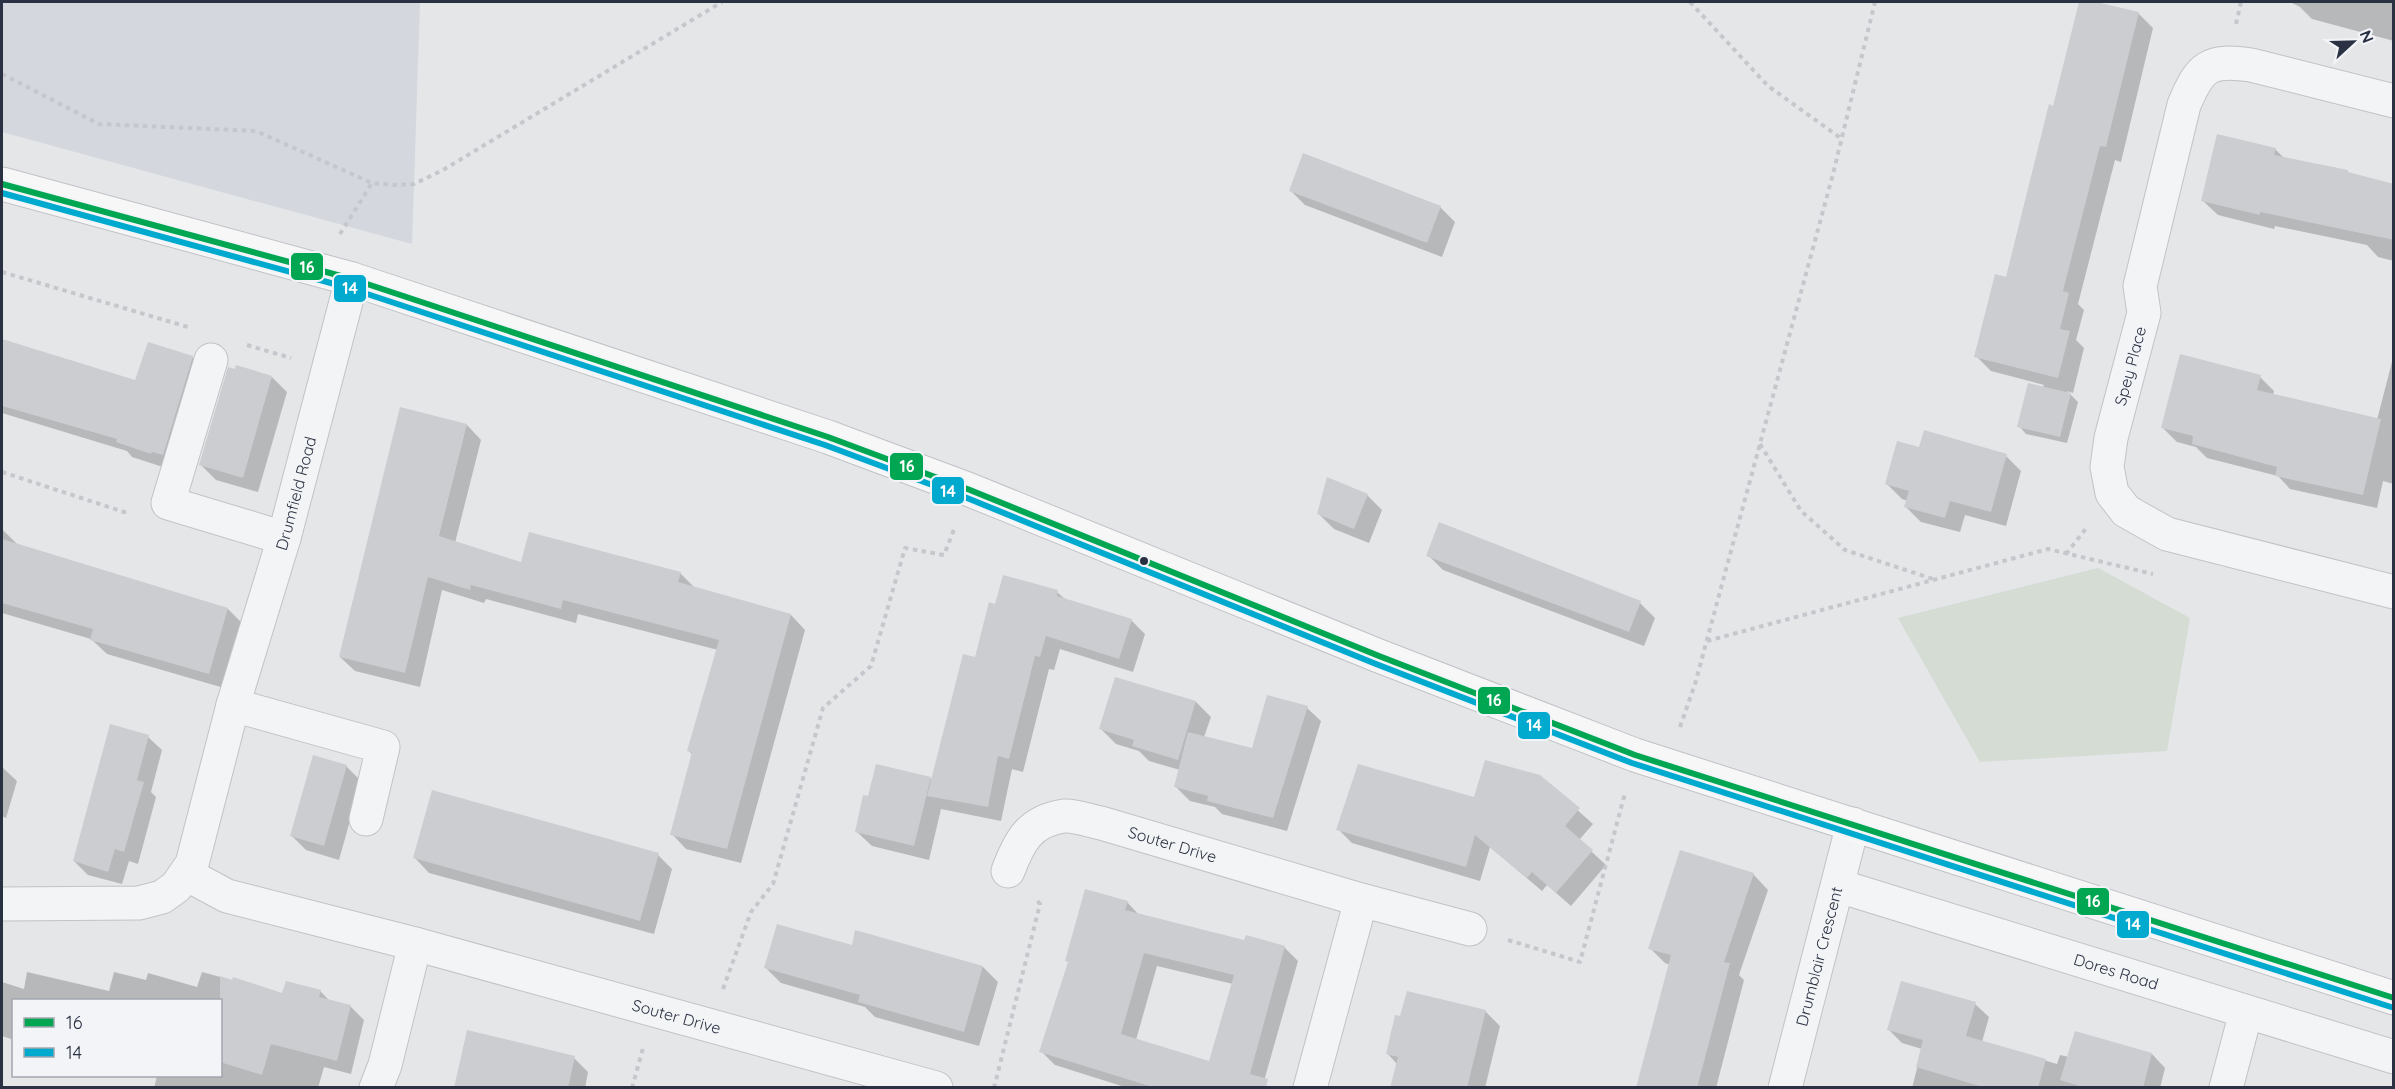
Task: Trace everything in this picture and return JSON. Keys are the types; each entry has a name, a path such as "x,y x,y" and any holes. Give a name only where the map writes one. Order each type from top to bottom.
{"main road":[{"path":"2,184 352,279 828,436 970,490 1379,656 1635,754 2394,998"}],"street":[{"name":"Spey Place","path":"2394,101 2251,65 2227,62 2210,66 2195,80 2184,105 2140,285 2144,313 2111,438 2107,467 2112,493 2126,511 2167,534 2394,592"},
{"name":"Drumfield Road","path":"2,904 139,903 162,897 176,887 192,864 233,705 284,538 352,279"},
{"path":"211,360 168,502 284,538"},
{"path":"233,705 383,747 366,819"},
{"name":"Souter Drive","path":"1008,871 1018,845 1037,824 1065,816 1101,823 1361,900 1470,928"},
{"name":"Drumblair Crescent","path":"1785,1088 1839,886 1853,824"},
{"name":"Souter Drive","path":"186,874 227,896 415,944 936,1088"},
{"name":"Dores Road","path":"1839,886 2394,1057"},
{"path":"1310,1088 1361,900"},
{"path":"376,1088 386,1065 415,944"},
{"path":"2226,1088 2246,1012"}],"path":[{"path":"2,74 99,124 256,131 372,183 414,184 443,170 722,2"},
{"path":"1690,2 1768,86 1842,139"},
{"path":"1667,765 1707,642 1842,139 1875,2"},
{"path":"352,279 340,233 372,183"},
{"path":"2,272 197,330"},
{"path":"243,344 329,368"},
{"path":"1760,444 1801,512 1845,550 1935,580"},
{"path":"2,472 124,512 168,502"},
{"path":"710,1026 751,912 773,884 823,708 871,666 905,548 944,555 970,490"},
{"path":"1707,642 2048,549 2160,575"},
{"path":"1470,928 1580,962 1635,754"},
{"path":"994,1088 1040,904 1008,871"}],"shaded area":[{"path":"2,2 420,2 412,244 2,132"},
{"path":"2098,568 2190,618 2167,751 1980,762 1898,618"}],"building":[{"path":"2079,2 2096,2 2139,12 2106,147 2100,146 2063,291 2069,293 2060,329 2070,331 2058,378 1974,357 1995,274 2006,277 2049,104 2053,106"},
{"path":"2217,134 2276,148 2274,155 2348,170 2348,172 2394,184 2394,240 2260,212 2260,215 2201,201"},
{"path":"1303,153 1441,206 1427,243 1289,191"},
{"path":"2,339 135,380 148,342 193,356 163,455 152,452 151,454 116,442 117,439 2,406"},
{"path":"2180,354 2261,375 2257,390 2381,419 2363,495 2275,476 2277,467 2192,444 2193,436 2161,428"},
{"path":"236,365 272,376 243,478 199,465 228,367 235,369"},
{"path":"2028,383 2071,393 2060,437 2017,427"},
{"path":"400,407 467,424 439,536 521,562 529,532 681,572 678,582 791,614 727,849 670,835 692,752 687,751 719,640 563,600 561,609 471,585 470,590 428,577 405,673 339,657"},
{"path":"1924,430 2007,454 1991,512 1950,501 1945,518 1904,507 1909,491 1885,484 1897,441 1919,447"},
{"path":"1327,477 1368,494 1354,529 1317,514"},
{"path":"1439,522 1641,601 1629,632 1426,556"},
{"path":"2,539 228,608 209,674 90,640 93,629 2,603"},
{"path":"1003,575 1058,590 1057,596 1132,619 1119,659 1046,636 1040,657 1035,656 1009,759 998,756 988,807 927,796 963,654 975,657 989,602 995,604"},
{"path":"1115,677 1196,701 1178,760 1132,746 1134,740 1099,729"},
{"path":"1267,695 1308,706 1273,818 1207,801 1208,796 1174,787 1188,732 1252,748"},
{"path":"110,724 149,735 137,780 144,782 124,852 115,849 108,872 73,861"},
{"path":"313,755 347,765 324,846 290,836"},
{"path":"1485,760 1540,775 1580,808 1565,826 1593,850 1556,893 1532,872 1527,878 1475,835 1466,867 1336,830 1358,764 1474,797"},
{"path":"876,764 931,777 914,846 855,832 863,795 868,796"},
{"path":"432,790 659,853 640,921 413,858"},
{"path":"1680,850 1754,873 1724,962 1730,963 1697,1088 1636,1088 1671,955 1648,949"},
{"path":"1085,889 1128,901 1125,910 1244,940 1246,935 1285,946 1250,1074 1268,1079 1266,1088 1156,1088 1039,1052 1068,962 1065,961","holes":["1144,953 1234,975 1209,1061 1121,1034"]},
{"path":"777,924 852,945 855,930 983,966 964,1032 858,1002 860,995 764,968"},
{"path":"220,976 232,980 233,977 282,993 286,981 321,990 319,997 351,1005 337,1061 271,1044 262,1075 222,1063 222,999 220,999"},
{"path":"1901,981 1976,1002 1966,1036 2046,1059 2038,1088 1986,1088 1916,1067 1923,1040 1887,1030"},
{"path":"1407,991 1486,1010 1467,1088 1390,1088 1398,1057 1386,1054 1395,1015 1400,1016"},
{"path":"467,1030 575,1056 568,1088 454,1088"},
{"path":"2075,1031 2152,1053 2143,1088 2086,1088 2060,1080"}],"transit line":[{"name":"16","path":"2,184 352,279 828,437 970,490 1379,656 1635,755 2394,998"},
{"name":"14","path":"2,193 349,288 825,445 967,498 1376,664 1632,763 2391,1007"}]}
